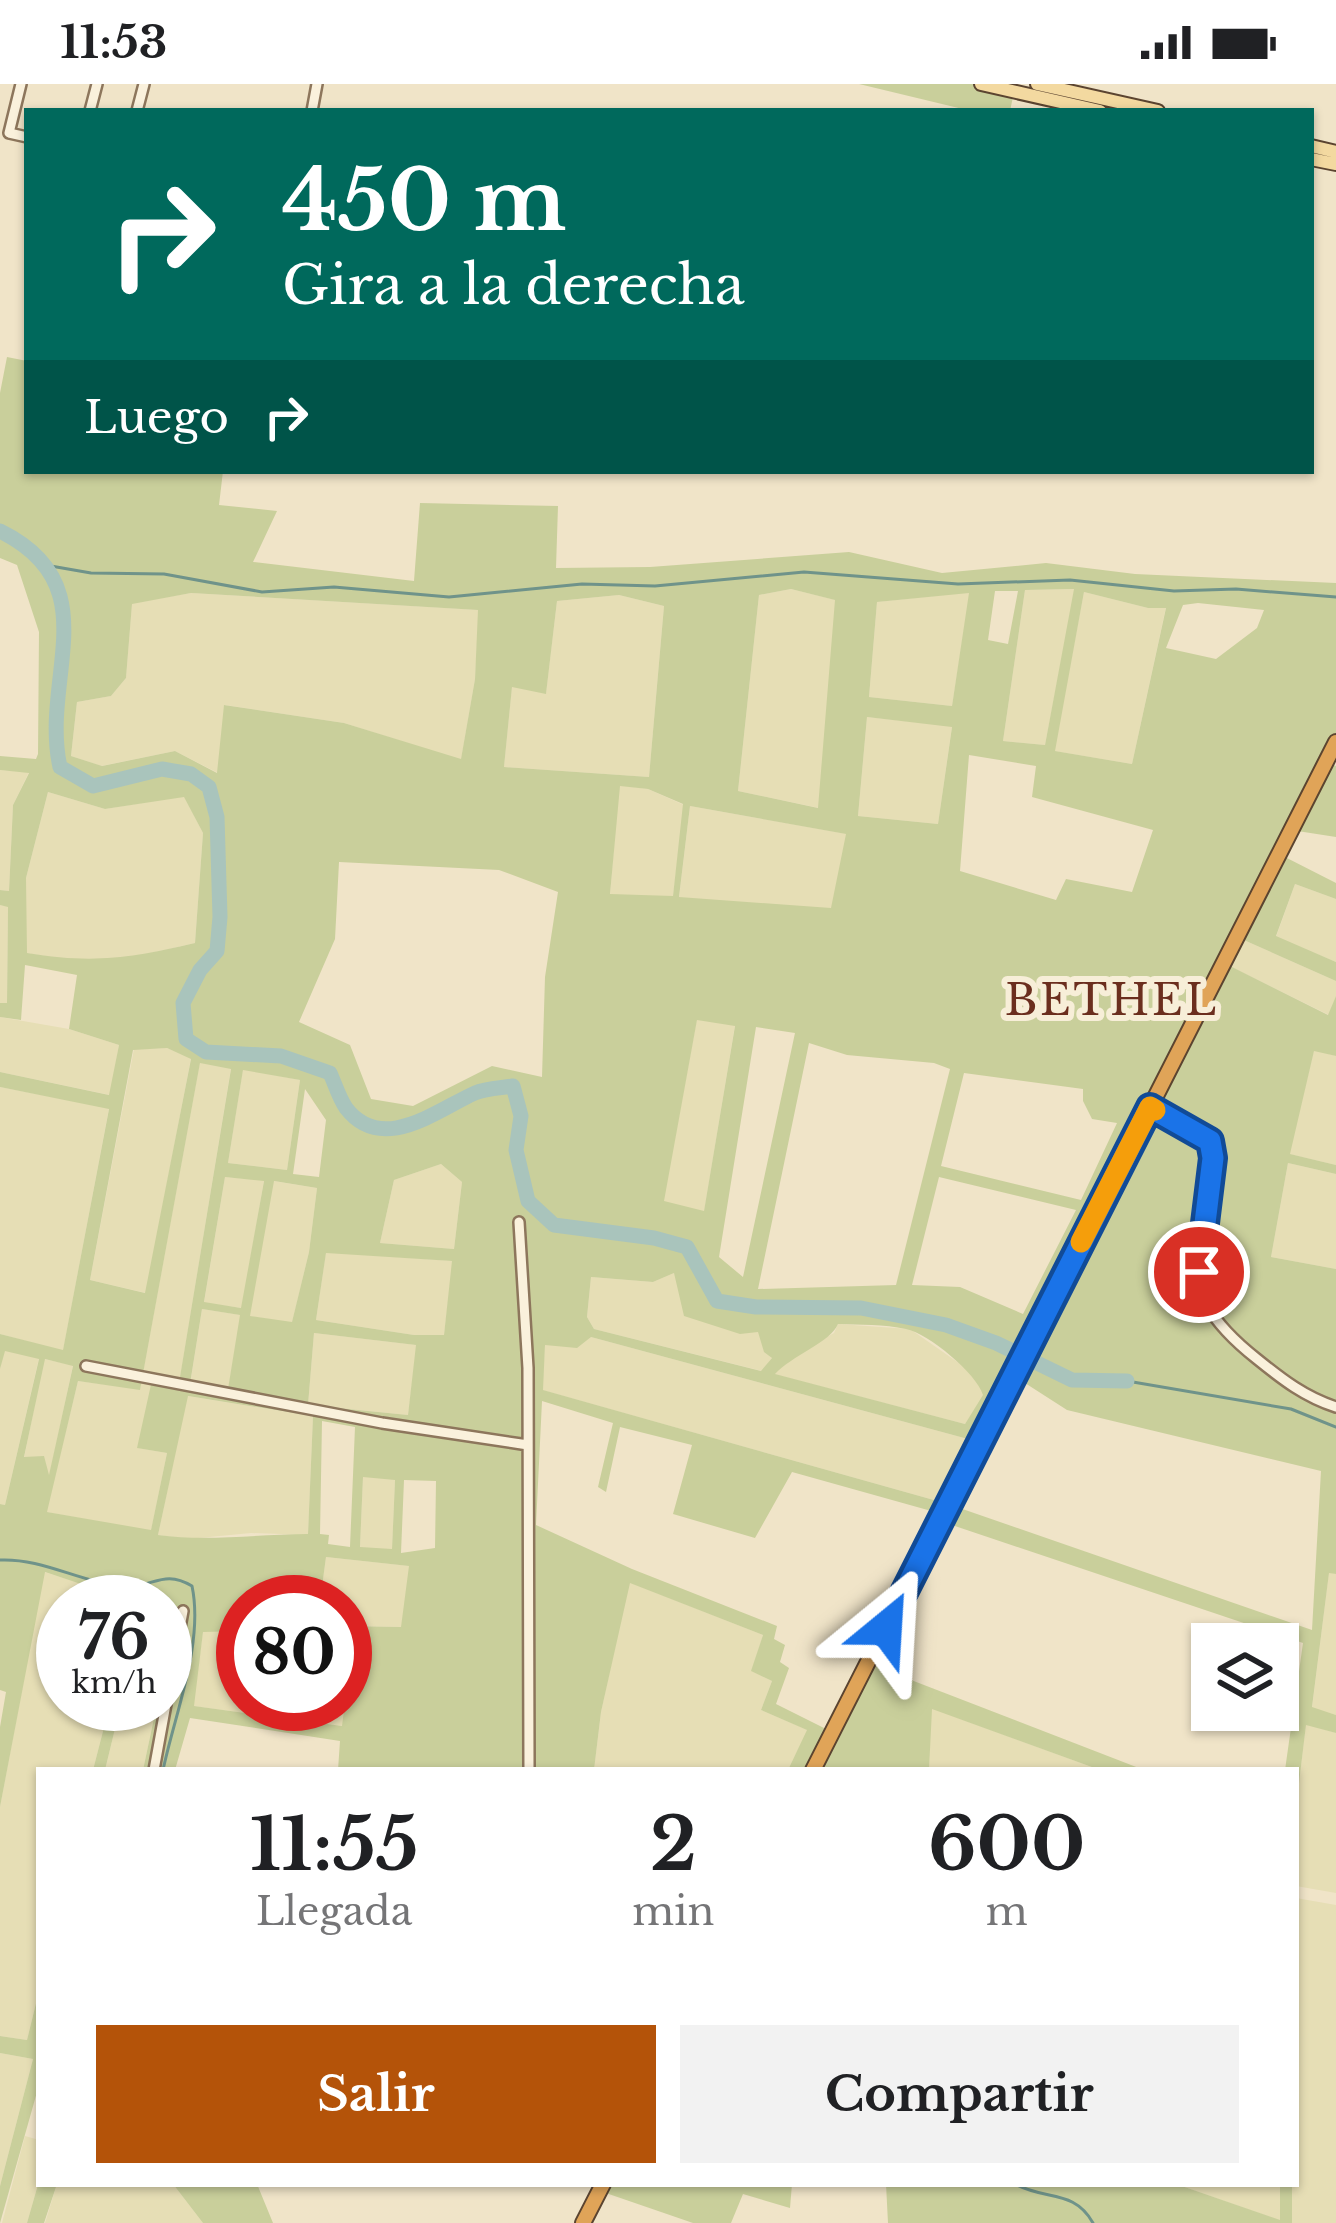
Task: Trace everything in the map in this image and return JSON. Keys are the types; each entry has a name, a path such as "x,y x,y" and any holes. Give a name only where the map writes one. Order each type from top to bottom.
{"highway":[{"path":"815,1767 1336,742"},
{"path":"584,2223 602,2187"}],"main road":[{"path":"981,84 1139,108"},
{"path":"1037,84 1093,108"}],"street":[{"path":"21,84 9,133 24,136"},
{"path":"1150,1107 1210,1141 1213,1158 1199,1272 1204,1302 1233,1340 1287,1384 1336,1407"},
{"path":"519,1222 528,1444 529,1767"},
{"path":"86,1366 382,1423 528,1444"},
{"path":"155,1767 161,1731"}],"shaded area":[{"path":"791,589 836,600 819,808 738,791 759,595"},
{"path":"1075,589 1045,745 1003,741 1025,590"},
{"path":"970,592 952,706 869,697 877,602"},
{"path":"1084,592 1148,608 1166,607 1132,764 1054,751"},
{"path":"191,593 479,610 475,679 461,760 344,723 225,705 218,773 175,751 101,766 71,756 77,702 111,696 126,678 132,603"},
{"path":"619,595 664,606 649,777 504,767 512,686 546,693 557,601"},
{"path":"867,717 952,726 938,824 858,816"},
{"path":"0,770 29,772 13,805 9,891 0,890"},
{"path":"619,785 648,789 684,805 673,897 610,895"},
{"path":"48,792 105,809 184,796 203,833 195,943 134,957 80,962 26,953 26,878"},
{"path":"690,806 847,834 832,909 679,898"},
{"path":"1295,884 1336,899 1336,962 1276,937"},
{"path":"0,905 8,906 7,1004 0,1003"},
{"path":"1237,937 1336,981 1329,1015 1223,963"},
{"path":"0,1017 69,1029 119,1045 110,1095 0,1072"},
{"path":"697,1019 735,1025 704,1212 663,1202"},
{"path":"167,1048 191,1058 146,1293 90,1280 134,1049"},
{"path":"1314,1050 1336,1056 1336,1165 1289,1154"},
{"path":"200,1062 231,1068 179,1384 138,1448 167,1453 151,1531 46,1512 78,1381 140,1389"},
{"path":"243,1069 300,1080 287,1170 228,1163"},
{"path":"0,1087 109,1108 63,1351 0,1334"},
{"path":"1288,1163 1336,1174 1336,1269 1271,1257"},
{"path":"441,1164 462,1182 454,1249 380,1243 394,1180"},
{"path":"225,1177 264,1180 242,1308 204,1303"},
{"path":"273,1181 317,1188 309,1252 292,1323 249,1316"},
{"path":"326,1252 453,1261 444,1335 316,1320"},
{"path":"674,1273 759,1332 772,1358 762,1371 594,1329 587,1317 591,1277 653,1282"},
{"path":"202,1309 241,1315 228,1390 190,1385"},
{"path":"838,1324 910,1329 966,1368 984,1395 965,1424 773,1374 793,1355 834,1333"},
{"path":"314,1333 417,1345 408,1415 308,1405"},
{"path":"591,1337 979,1442 948,1504 542,1390 545,1345"},
{"path":"4,1350 39,1358 5,1505 0,1504"},
{"path":"44,1359 73,1365 49,1478 24,1458"},
{"path":"187,1396 313,1416 308,1535 251,1533 188,1539 158,1535"},
{"path":"363,1476 395,1479 392,1550 360,1548"},
{"path":"326,1557 410,1566 402,1627 372,1626 372,1575 324,1575"},
{"path":"1329,1572 1336,1574 1336,1715 1312,1708"},
{"path":"629,1582 763,1635 752,1671 772,1681 761,1710 808,1730 790,1767 594,1767"},
{"path":"36,1615 36,1731 103,1731 94,1767 36,1767 36,2003 27,2040 0,2036 0,1807"},
{"path":"203,1631 216,1631 216,1709 193,1706"},
{"path":"931,1708 1092,1767 929,1767"},
{"path":"1306,1724 1336,1733 1336,1893 1299,1887 1299,1783"},
{"path":"114,1731 151,1731 144,1767 106,1767"},
{"path":"1299,1899 1336,1905 1336,2223 1292,2223 1292,2187 1299,2187"},
{"path":"0,2053 33,2059 0,2186"},
{"path":"25,2136 36,2139 37,2187 27,2223 2,2223"},
{"path":"56,2187 175,2187 203,2223 45,2223"},
{"path":"1185,2187 1280,2187 1281,2221"}],"green space":[{"path":"859,84 981,84 1014,92 1011,108 959,108"},
{"path":"7,357 24,360 24,474 223,474 219,505 277,511 253,562 414,581 420,503 558,506 556,568 650,567 849,552 942,573 1046,563 1135,574 1336,583 1336,742 1326,761 1336,766 1336,837 1291,830 1279,854 1336,883 1336,899 1295,884 1276,936 1336,962 1336,981 1237,937 1224,963 1328,1015 1336,996 1336,1056 1314,1051 1290,1154 1336,1165 1336,1174 1288,1163 1271,1257 1336,1269 1336,1574 1329,1573 1312,1707 1336,1715 1336,1733 1306,1725 1299,1783 1299,1767 1285,1767 1291,1731 1299,1731 1303,1643 1299,1626 1312,1630 1321,1471 1067,1410 1014,1376 979,1442 591,1337 577,1348 545,1345 543,1390 948,1504 1292,1623 1243,1623 940,1521 942,1514 792,1472 755,1538 673,1514 692,1445 620,1427 606,1492 598,1487 613,1423 542,1401 536,1525 777,1626 774,1639 785,1645 780,1662 789,1668 776,1704 832,1732 867,1663 1136,1767 1092,1767 932,1709 929,1767 789,1767 807,1730 761,1710 772,1681 751,1671 763,1635 630,1583 601,1712 594,1767 338,1767 340,1741 275,1731 372,1731 372,1626 401,1627 409,1566 326,1557 324,1575 216,1575 216,1632 203,1632 194,1706 216,1709 216,1722 192,1718 192,1575 36,1575 36,1619 0,1807 0,1727 6,1692 0,1690 0,1504 5,1505 39,1359 5,1351 0,1369 0,1334 63,1350 109,1109 0,1087 0,1072 109,1095 119,1045 69,1029 77,975 25,965 21,1020 0,1017 0,1003 7,1003 8,907 0,905 0,890 9,891 13,805 29,773 0,770 0,756 36,759 38,754 39,632 17,565 0,558 0,393","holes":["791,589 835,600 818,808 738,791 759,595","1074,589 1045,745 1003,741 1025,590","995,591 1018,591 1008,644 988,640","1084,592 1166,608 1132,764 1055,751","191,593 478,610 475,679 461,759 344,723 224,705 217,773 175,751 102,766 71,756 77,702 111,696 126,678 132,604","969,593 952,706 869,697 877,602","619,595 664,606 649,777 504,767 512,687 546,694 557,601","1183,605 1264,610 1257,628 1216,659 1166,648","867,717 952,727 938,824 858,816","969,755 1036,766 1032,797 1153,830 1132,892 1066,879 1056,900 960,871","620,786 648,789 683,804 673,896 610,894","48,792 105,809 184,797 203,833 195,943 92,959 27,953 26,878","690,806 846,834 831,908 679,897","339,862 499,870 558,892 545,977 542,1077 492,1066 413,1106 371,1099 350,1045 299,1022 335,939","697,1020 735,1026 704,1211 664,1201","756,1027 795,1033 743,1277 719,1257","809,1043 847,1055 934,1063 950,1069 896,1285 758,1289","167,1048 191,1059 145,1293 90,1280 133,1050","200,1063 231,1069 179,1383 152,1380 137,1448 167,1453 151,1530 47,1512 78,1381 140,1390","243,1070 300,1080 287,1170 228,1163","964,1073 1083,1089 1092,1119 1117,1123 1081,1200 941,1166","305,1089 326,1120 319,1177 293,1174","441,1164 462,1182 454,1249 380,1243 394,1180","225,1177 264,1181 241,1308 204,1302","939,1177 1076,1210 1023,1314 960,1287 912,1285","274,1181 317,1188 309,1252 292,1322 250,1316","326,1253 452,1261 444,1335 316,1320","674,1273 684,1316 740,1334 758,1332 764,1352 772,1358 761,1371 594,1329 587,1317 591,1277 653,1282","202,1309 240,1315 228,1389 190,1384","838,1324 881,1325 927,1338 971,1376 983,1395 965,1424 775,1374","314,1333 416,1345 408,1415 308,1405","45,1359 73,1366 49,1475 44,1456 24,1457","188,1396 313,1416 308,1534 158,1535","322,1421 355,1427 350,1547 328,1544 329,1535 320,1534","363,1477 395,1480 392,1549 360,1547","404,1480 436,1481 435,1548 401,1553"]},
{"path":"103,1731 114,1731 106,1767 94,1767"},
{"path":"151,1731 186,1731 176,1767 144,1767"},
{"path":"36,2003 36,2096 0,2223 0,2186 33,2059 0,2053 0,2036 27,2040"},
{"path":"37,2187 56,2187 44,2223 27,2223"},
{"path":"175,2187 258,2187 273,2223 203,2223"},
{"path":"602,2187 792,2187 790,2208 743,2194 731,2223 693,2223 600,2191"},
{"path":"886,2187 1185,2187 1280,2220 1280,2187 1292,2187 1292,2223 888,2223"}],"waterway":[{"path":"0,531 33,553 53,578 62,606 56,734 60,767 93,786 162,769 191,774 209,787 217,817 217,951 200,970 183,1003 186,1039 206,1052 281,1056 330,1073 346,1108 360,1122 376,1128 410,1124 479,1091 513,1086 521,1116 516,1150 528,1201 554,1225 687,1247 717,1301 756,1307 861,1308 946,1325 1072,1380 1127,1381"},
{"path":"45,565 91,573 164,574 262,592 334,587 449,597 582,584 655,586 804,572 958,584 1070,580 1174,591 1236,589 1336,597"},
{"path":"1127,1381 1291,1409 1336,1427"},
{"path":"0,1560 33,1563 112,1585 174,1579 192,1586 191,1654 164,1767"},
{"path":"1022,2187 1068,2200 1093,2223"}],"slow traffic":[{"path":"1081,1242 1150,1107 1155,1110"}],"district":[{"name":"BETHEL","path":"1112,1000"}],"route":[{"path":"886,1628 1150,1107 1210,1141 1213,1158 1199,1272"}]}
